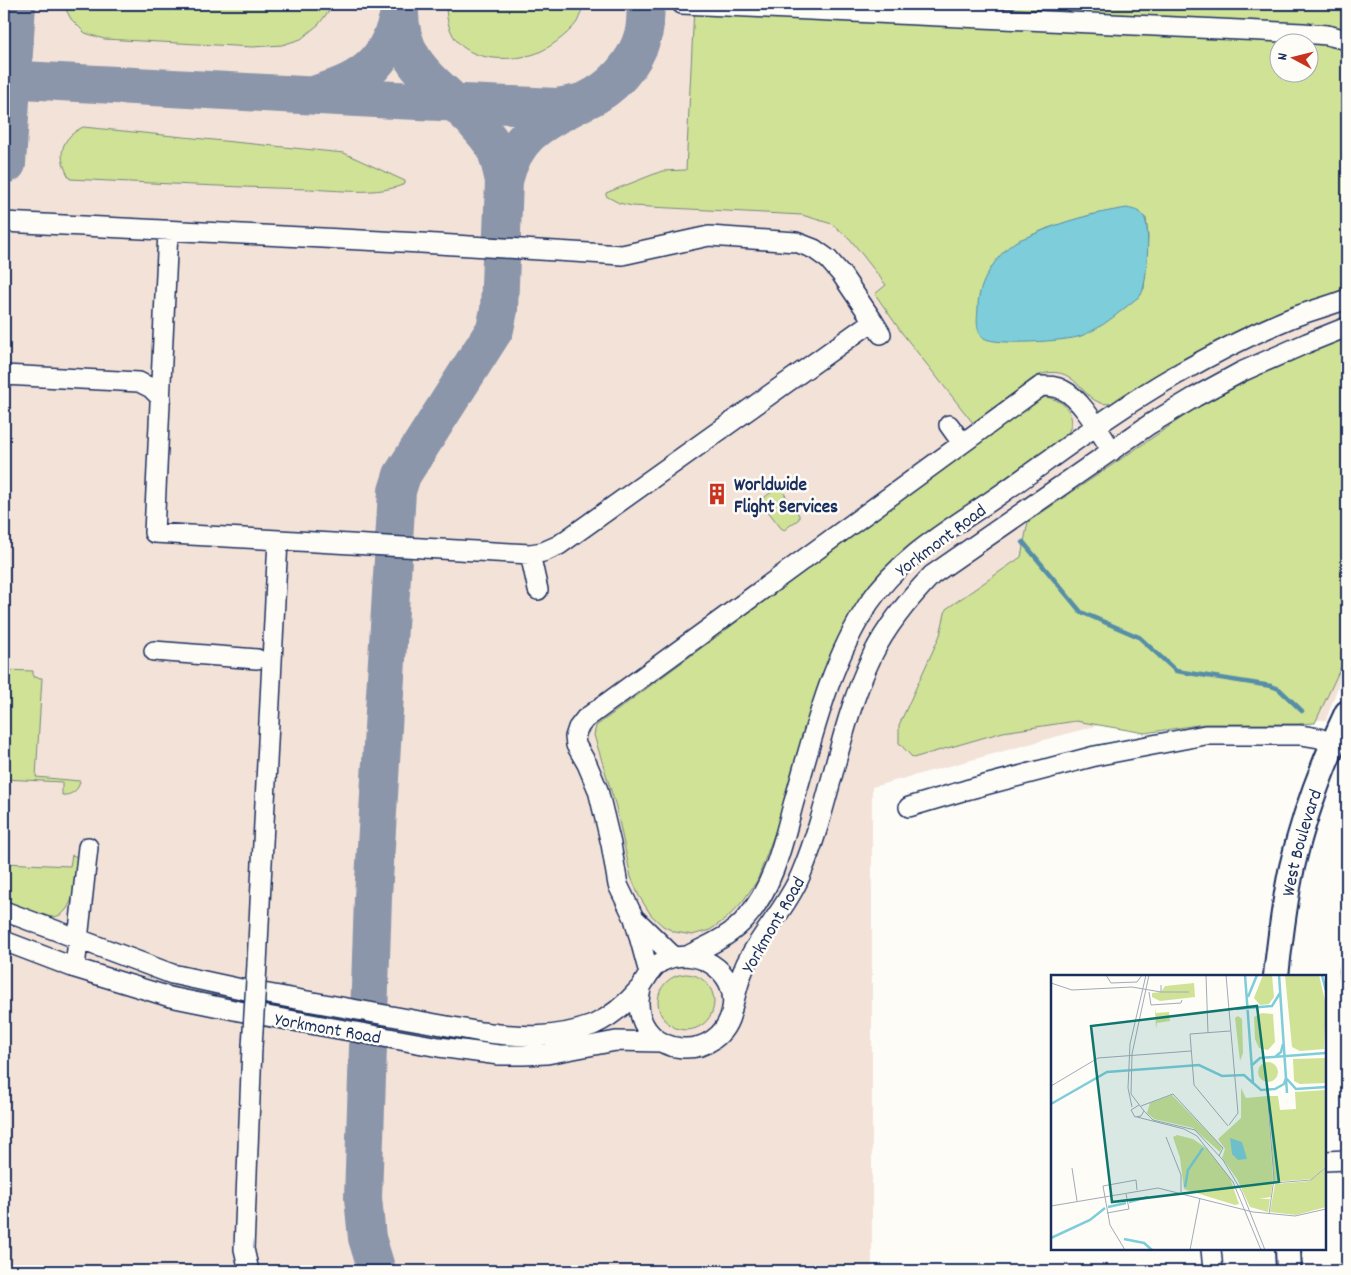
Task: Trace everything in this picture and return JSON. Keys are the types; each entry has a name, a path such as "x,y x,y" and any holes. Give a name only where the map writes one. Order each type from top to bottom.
{"main road":[{"name":"West Boulevard","path":"1276,975 1282,920 1303,824 1333,744 1347,713"},
{"path":"1288,1250 1289,1271"}],"street":[{"path":"682,4 1303,33 1327,35 1347,40"},
{"path":"4,222 622,255 709,236 796,242 814,249 828,259 842,275 877,327 559,546 544,552 530,554 154,533 168,231"},
{"name":"Yorkmont Road","path":"4,911 172,974 256,992 498,1034 536,1036 566,1033 603,1020 614,1012 660,963 681,956 729,934 748,917 765,890 782,844 824,699 834,672 857,623 881,587 893,573 910,558 1132,402 1178,374 1247,338 1292,318 1347,299"},
{"name":"Yorkmont Road","path":"4,941 75,968 170,997 438,1047 507,1055 548,1054 616,1041 660,1042 675,1048 690,1049 705,1045 718,1036 727,1023 748,959 785,906 802,873 844,731 860,684 874,652 903,606 932,574 1172,411 1241,372 1347,327"},
{"path":"4,374 139,382 151,388 161,398"},
{"path":"660,1042 649,1031 641,1017 639,1002 645,980 634,918 618,885 611,844 598,790 587,764 576,745 575,737 578,728 585,719 1041,386 1052,385 1065,390 1077,402 1112,451"},
{"path":"949,425 962,443"},
{"path":"248,1271 244,1248 252,1047 278,540"},
{"path":"530,554 538,590"},
{"path":"154,651 257,659"},
{"path":"909,807 1095,756 1205,735 1301,735 1319,738 1333,744"},
{"path":"75,968 88,847"},
{"path":"634,918 681,956"},
{"name":"Yorkmont Road","path":"681,956 704,959 716,967 726,978 732,993 732,1008"},
{"path":"1326,1161 1347,1160"},
{"path":"1211,1250 1213,1271"}],"shaded area":[{"path":"4,4 1347,4 1347,661 1326,720 1125,718 872,787 872,1271 4,1271"}],"green space":[{"path":"63,4 334,4 319,24 301,39 282,45 253,47 104,39 85,33 71,19"},
{"path":"446,4 584,4 573,27 550,46 537,53 522,57 491,58 471,52 456,40 449,27"},
{"path":"800,4 1347,4 1347,33"},
{"path":"694,7 1268,39 1268,82 1318,82 1318,41 1347,43 1347,290 1115,403 1104,404 1095,400 1074,380 1066,375 1055,372 1035,377 973,423 902,333 875,294 886,285 850,239 832,224 802,215 632,206 619,203 606,196 606,193 662,171 686,170","holes":["1094,214 1146,218 1148,237 1144,289 1014,243 1048,228"]},
{"path":"83,127 344,153 405,181 405,184 383,190 357,191 70,179 63,163 63,149 69,137"},
{"path":"1347,337 1347,654 1315,723 1204,724 1145,733 1076,721 1003,732 913,758 899,743 899,725 940,635 946,609 1021,557 1028,522 1202,404 1279,365"},
{"path":"1045,397 1060,402 1069,412 1071,425 1063,439 925,537 826,668 812,707 777,827 757,881 743,901 727,918 710,930 692,935 675,932 663,926 651,915 639,896 631,877 616,807 594,735 596,726 1035,401"},
{"path":"779,486 799,515 799,519 784,530 760,501"},
{"path":"4,670 33,671 33,677 42,678 36,777 80,781 76,790 71,793 62,795 62,782 4,779"},
{"path":"72,855 78,857 74,893 66,910 60,915 48,917 28,911 4,900 4,863 70,866"},
{"path":"686,974 697,976 706,982 712,991 714,1002 712,1013 706,1022 697,1028 686,1030 675,1028 666,1022 660,1013 658,1002 660,991 666,982 675,976"}],"water":[{"path":"1127,208 1141,213 1146,223 1147,256 1145,280 1141,295 1105,323 1089,333 1074,338 1002,342 984,338 981,335 977,319 979,297 989,271 1001,254 1015,242 1044,230 1091,215"}],"waterway":[{"path":"1023,542 1081,612 1139,637 1176,671 1271,686 1279,689 1302,711"},
{"path":"1342,980 1341,971 1347,943"},
{"path":"1346,1003 1347,1008"}],"taxiway":[{"path":"7,164 17,4"},
{"path":"400,4 401,24 405,42 411,56 431,81 471,118 488,138 497,154 504,181"},
{"path":"4,79 558,107 582,102 595,96 621,74 634,56 643,35 646,4"},
{"path":"319,93 350,81 363,74 373,65 389,41 400,9"},
{"path":"377,1271 367,1238 363,1198 373,897 397,491 402,475 495,329 499,310 504,181 509,164 516,151 533,131 584,101"}],"place":[{"name":"Worldwide Flight Services","path":"717,494"}]}
